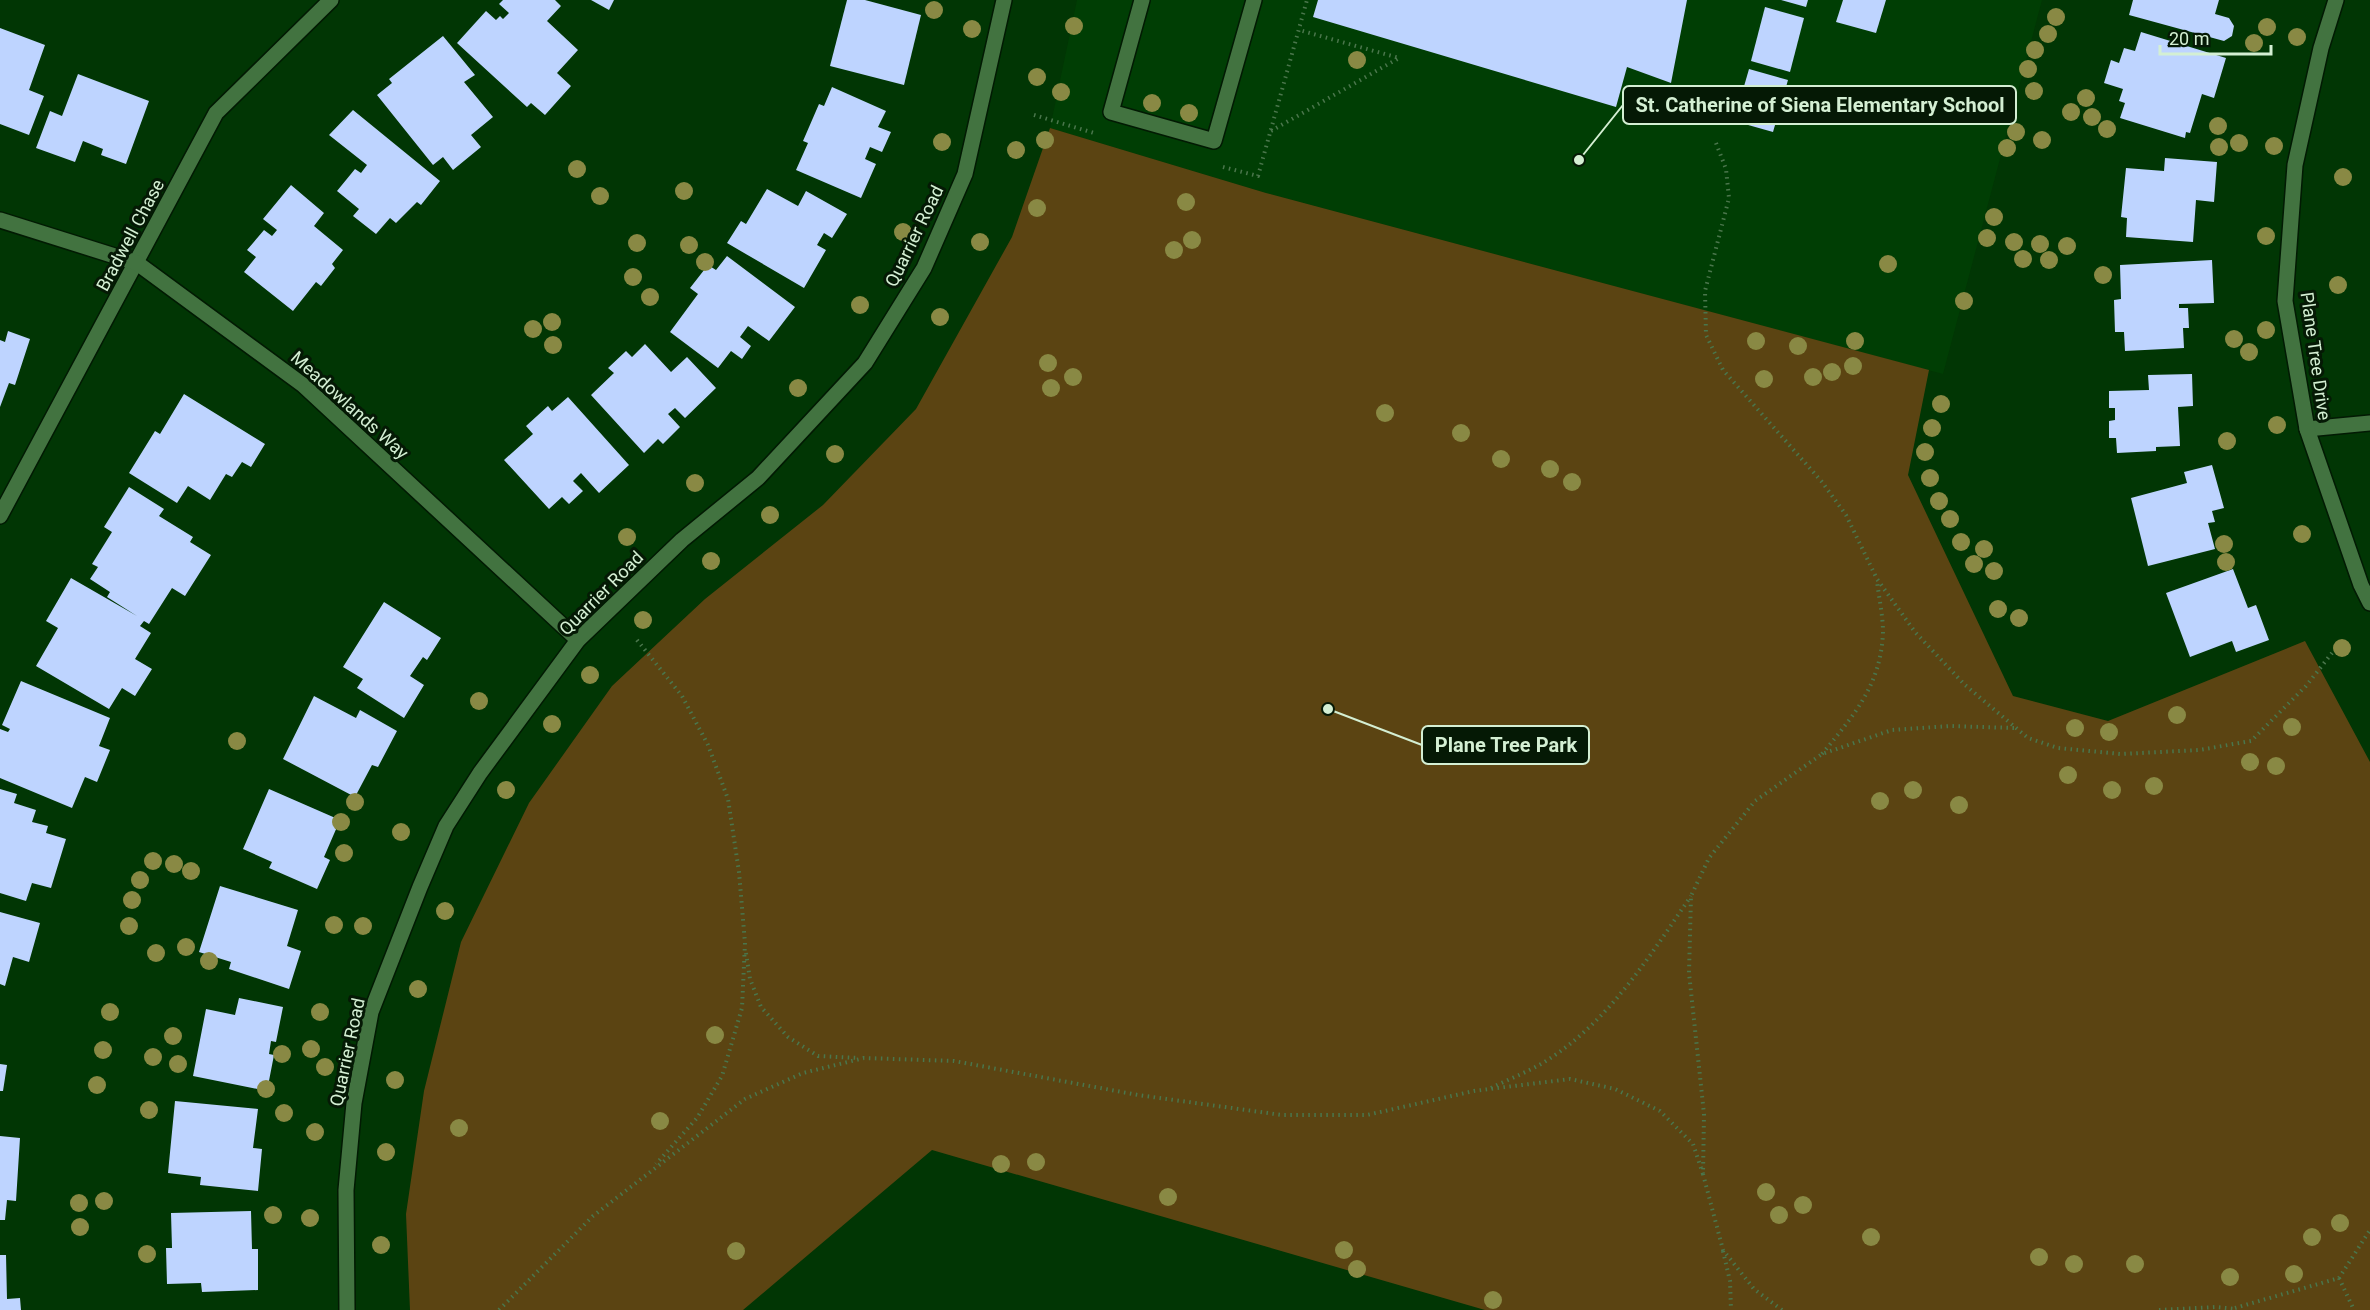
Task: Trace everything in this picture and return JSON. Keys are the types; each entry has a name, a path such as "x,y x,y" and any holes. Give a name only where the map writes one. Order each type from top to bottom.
{"street":[{"name":"Bradwell Chase","path":"0,516 216,113 331,0"},
{"name":"Quarrier Road","path":"347,1310 346,1190 354,1103 371,1012 446,826 480,773 578,640 682,540 758,478 865,363 924,268 965,174 1004,0"},
{"path":"1142,0 1111,112 1214,141 1254,0"},
{"name":"Plane Tree Drive","path":"2336,0 2321,48 2295,165 2285,301 2307,429 2361,585 2370,603"},
{"name":"Meadowlands Way","path":"0,220 137,263 303,385 578,640"},
{"path":"2307,429 2370,423"}],"path":[{"path":"1270,132 1399,58 1299,30"},
{"path":"1716,143 1726,169 1730,198 1705,291 1706,336 1723,370 1822,482 1846,515 1877,579 1922,639 1965,685 2028,738 2058,748 2121,754 2199,750 2251,741 2306,686 2332,653"},
{"path":"1487,1090 1541,1064 1586,1031 1638,973 1691,896 1709,858 1755,801 1821,754 1865,698 1878,665 1883,631 1877,579"},
{"path":"637,640 682,696 708,745 728,799 739,872 750,979 761,1007 788,1037 818,1056 954,1060 1138,1095 1282,1114 1367,1114 1487,1090 1570,1079 1616,1089 1660,1111 1693,1144 1723,1250 1730,1281 1731,1310"},
{"path":"1821,754 1892,730 1950,726 2016,728"},
{"path":"1691,896 1689,973 1704,1114 1703,1174"},
{"path":"649,1171 697,1118 722,1076 742,1008 745,943"},
{"path":"499,1310 593,1216 745,1099 803,1073 864,1058"},
{"path":"2159,1310 2236,1309 2339,1278 2370,1230"},
{"path":"1723,1250 1754,1289 1782,1310"},
{"path":"2339,1278 2354,1310"}],"shaded area":[{"path":"1077,0 2042,0 1943,374 1266,193 1050,128"},
{"path":"1050,128 1266,193 1929,370 1908,475 2013,696 2108,721 2305,641 2370,762 2370,1310 1485,1310 932,1150 743,1310 410,1310 406,1214 424,1091 461,942 529,803 612,686 705,599 823,505 916,409 1012,237"}],"building":[{"path":"503,0 555,0 561,6 547,21 578,50 557,73 571,86 545,115 531,103 527,107 457,43 486,11 496,20 500,16 503,19 509,13 499,4"},
{"path":"591,0 614,0 609,10"},
{"path":"847,0 865,0 921,15 904,85 830,66"},
{"path":"1318,0 1687,0 1671,83 1627,67 1616,107 1313,17"},
{"path":"1781,0 1808,0 1806,7"},
{"path":"1843,0 1886,0 1876,33 1836,22"},
{"path":"2133,0 2219,0 2215,14 2229,18 2234,26 2232,36 2224,41 2129,15"},
{"path":"1765,7 1804,18 1790,72 1751,61"},
{"path":"0,28 45,45 29,90 44,96 29,135 0,124"},
{"path":"2141,32 2226,58 2214,98 2202,94 2190,133 2186,132 2185,138 2120,118 2125,103 2119,101 2123,89 2104,83 2111,60 2119,63 2124,48 2135,51"},
{"path":"443,36 475,75 464,82 493,117 471,135 481,147 453,170 443,157 433,165 377,95 392,83 389,79"},
{"path":"1749,69 1788,80 1773,132 1734,121"},
{"path":"78,74 149,101 126,164 101,155 103,149 83,141 75,162 36,148 50,111 62,116"},
{"path":"832,87 886,111 878,127 891,132 882,152 870,147 865,159 876,164 861,198 796,170 808,143 803,141 819,104 824,106"},
{"path":"353,110 440,181 421,205 417,202 396,223 390,218 376,234 353,216 359,209 337,191 355,169 361,173 367,165 329,135"},
{"path":"2165,158 2217,162 2214,202 2196,200 2193,242 2126,237 2127,218 2121,217 2126,168 2164,171"},
{"path":"291,185 324,213 314,226 343,250 332,264 335,268 321,286 316,282 293,311 244,272 256,257 247,250 264,230 272,236 277,230 263,219"},
{"path":"767,189 798,206 806,191 847,214 832,238 824,233 817,245 826,250 804,288 727,243 741,221 746,224"},
{"path":"727,256 795,307 769,341 748,326 740,337 751,346 742,359 731,351 718,368 670,332 698,294 690,288 708,265 716,270"},
{"path":"2212,260 2214,303 2179,304 2179,308 2188,308 2189,328 2183,328 2184,348 2125,351 2124,332 2115,332 2114,300 2121,299 2120,265"},
{"path":"8,331 30,339 15,385 9,383 0,407 0,340 5,342"},
{"path":"645,344 671,372 687,357 716,388 685,418 675,408 668,414 680,427 663,444 658,439 644,453 591,395 614,373 608,368 626,351 632,357"},
{"path":"2192,374 2193,406 2178,407 2180,446 2156,447 2156,451 2117,453 2116,438 2109,438 2109,421 2115,420 2115,408 2109,408 2109,391 2149,390 2148,375"},
{"path":"184,394 265,444 251,467 242,462 232,477 226,474 210,500 188,486 177,503 129,473 155,431 160,434"},
{"path":"568,397 629,465 599,493 581,473 573,481 583,491 569,504 562,497 549,509 504,460 533,434 526,426 548,406 552,411"},
{"path":"2212,465 2224,508 2212,511 2215,522 2208,523 2215,549 2148,566 2131,498 2187,483 2184,472"},
{"path":"129,487 164,509 159,516 193,537 190,542 211,555 185,596 172,588 149,624 144,621 140,626 151,633 135,659 152,669 135,696 122,688 109,709 36,666 58,628 46,621 71,578 137,616 107,597 110,592 90,579 98,567 92,564 112,532 104,527"},
{"path":"2233,569 2248,608 2256,605 2269,640 2236,652 2232,641 2190,657 2166,593"},
{"path":"384,602 441,638 427,660 423,657 410,676 424,685 404,718 357,688 363,679 343,667"},
{"path":"21,681 110,718 99,746 110,750 97,782 85,777 72,808 0,778 0,729 8,732 10,729 2,725"},
{"path":"314,696 356,718 360,710 397,731 378,767 372,765 355,797 283,759"},
{"path":"0,789 17,794 14,803 36,810 32,822 48,826 46,833 66,839 51,888 32,883 26,901 0,893"},
{"path":"269,789 340,820 324,857 330,860 317,889 269,868 272,862 243,849"},
{"path":"220,886 298,910 287,946 301,951 289,989 229,969 231,962 199,952"},
{"path":"0,912 40,923 29,962 13,957 5,986 0,984"},
{"path":"239,998 283,1007 276,1042 271,1041 269,1054 274,1055 267,1091 193,1076 206,1009 235,1015"},
{"path":"0,1064 7,1065 3,1091 0,1091"},
{"path":"175,1101 258,1109 253,1148 262,1149 258,1191 200,1185 201,1177 168,1173"},
{"path":"0,1136 20,1138 16,1201 7,1200 5,1220 0,1220"},
{"path":"251,1211 252,1249 258,1249 258,1290 202,1292 201,1283 167,1284 166,1248 172,1248 171,1213"},
{"path":"0,1255 6,1255 7,1299 20,1298 21,1310 0,1310"}],"place":[{"name":"St. Catherine of Siena Elementary School","path":"1579,160"},
{"name":"Plane Tree Park","path":"1328,709"}]}
